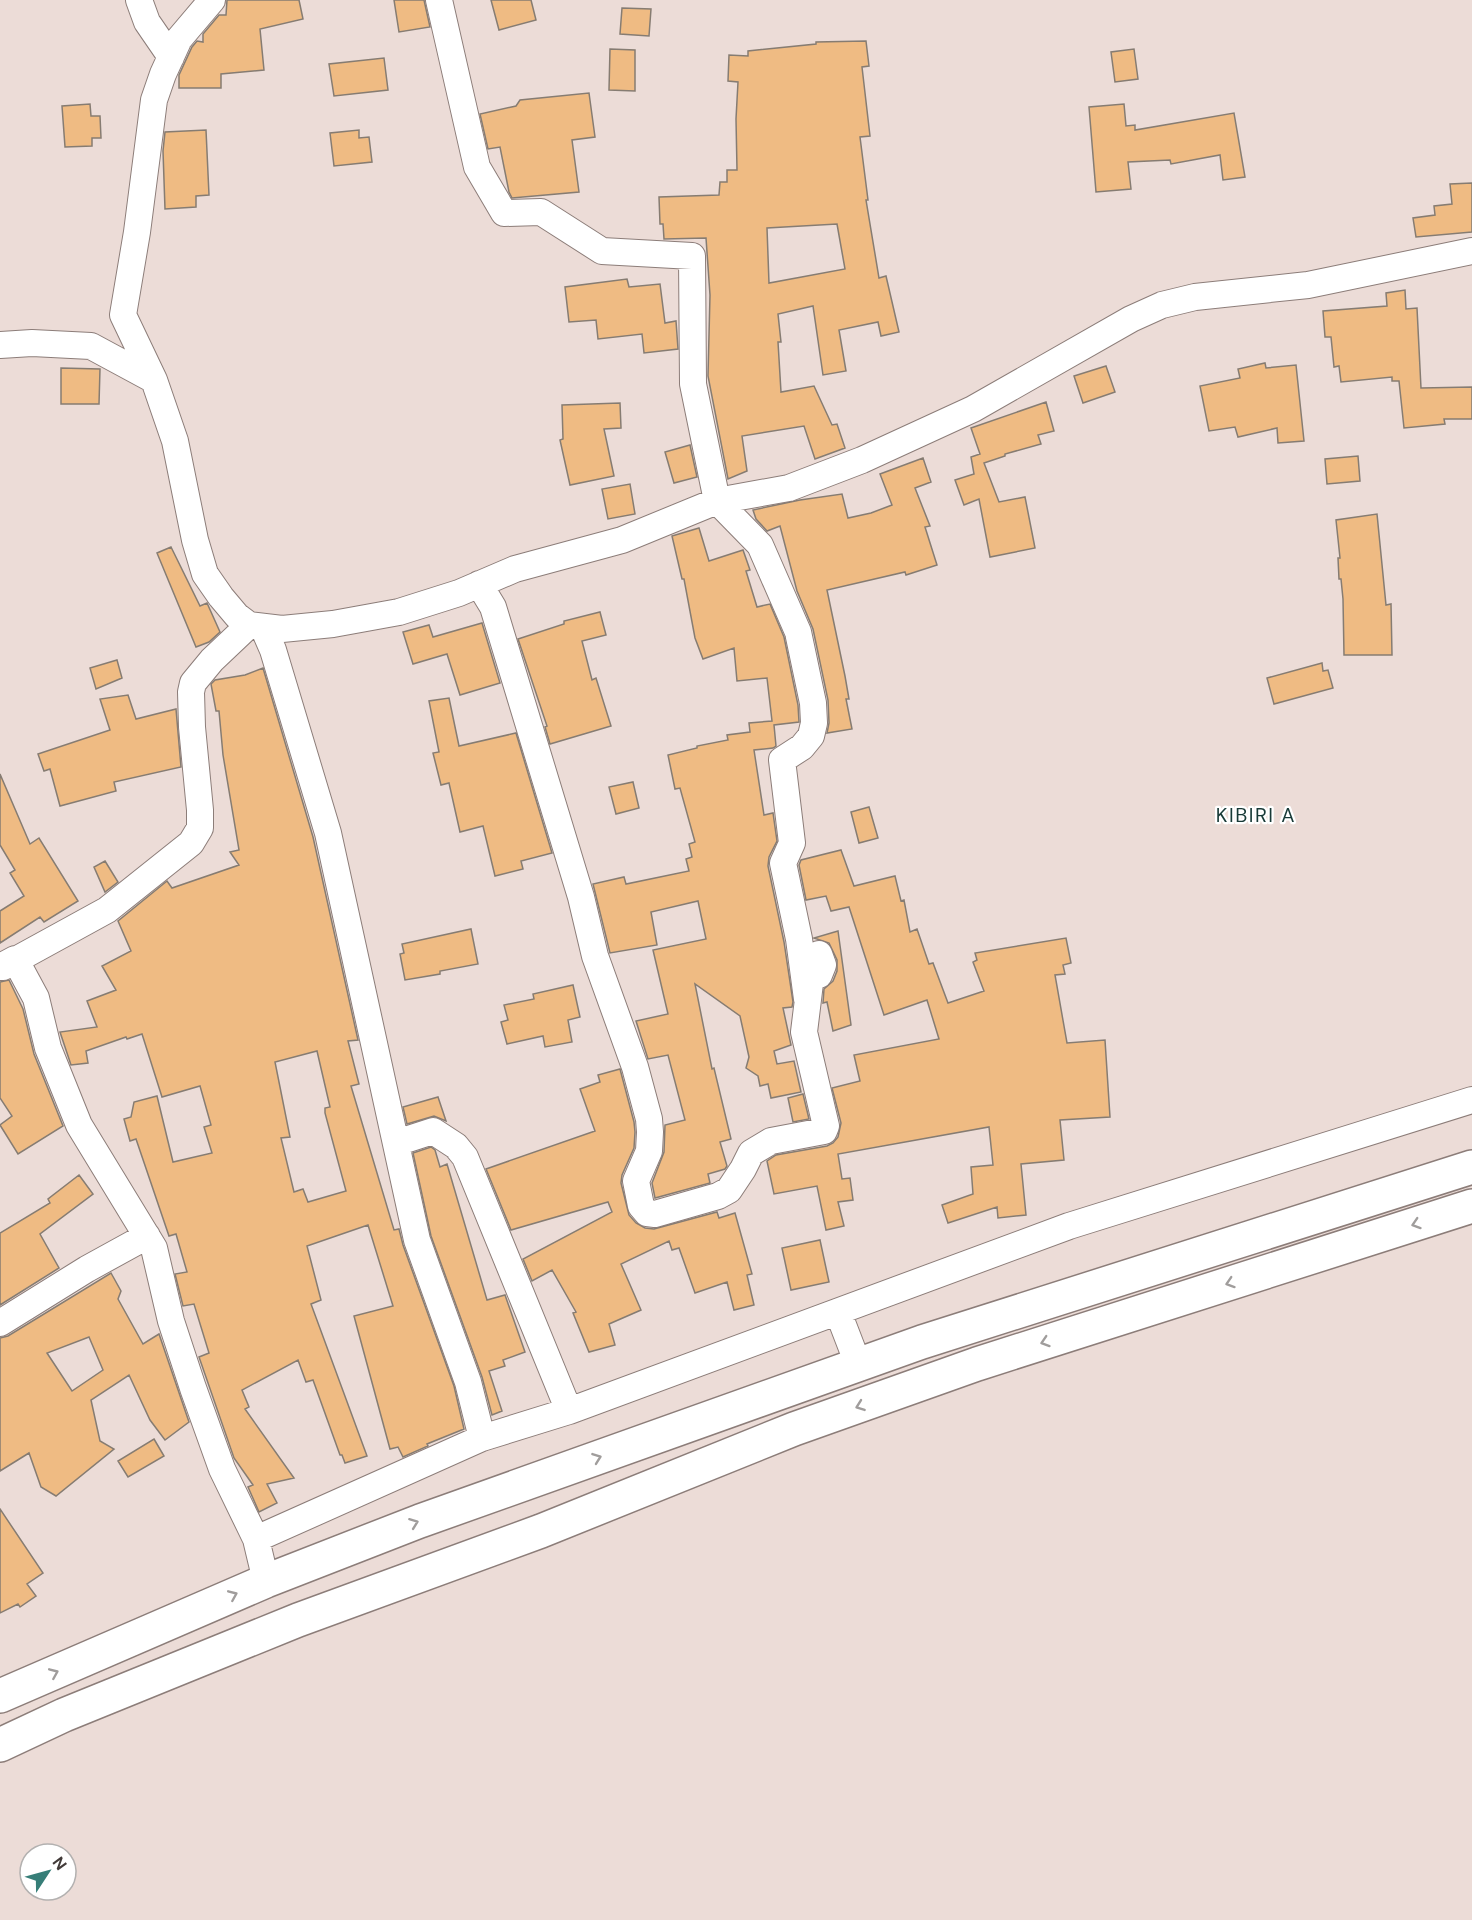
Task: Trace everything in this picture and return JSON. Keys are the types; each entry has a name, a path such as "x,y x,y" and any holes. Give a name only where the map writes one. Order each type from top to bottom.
{"highway":[{"path":"0,1696 266,1581 420,1521 922,1342 1472,1167"},
{"path":"0,1745 63,1715 298,1620 541,1531 794,1430 977,1364 1472,1206"}],"street":[{"path":"139,0 147,22 171,57"},
{"path":"212,0 179,39 154,100 137,232 123,315 154,380 175,441 191,511 195,540 205,574 214,590 226,603 256,626 273,650 328,833 417,1240 468,1382 482,1438"},
{"path":"439,0 477,167 504,213 541,212 602,252 692,256 693,384 717,501 760,545 798,632 813,703 814,723 811,736 802,747 782,760 792,843 783,863 799,939 807,999"},
{"path":"266,1581 256,1539 222,1469 193,1388 171,1321 154,1248 87,1138 70,1105 48,1048 36,998 5,965 107,910 191,843 200,828 192,728 192,683 212,660 256,626 282,629 333,624 399,612 515,569 622,540 717,501 789,488 873,455 973,409 1131,319 1162,305 1195,297 1308,285 1472,251"},
{"path":"91,346 123,315"},
{"path":"0,345 32,343 91,346 154,380"},
{"path":"479,584 493,607 581,897 595,956 635,1067 649,1119 649,1151 636,1181 641,1206 647,1213 655,1214 718,1197 729,1190 751,1153 771,1142 824,1131 826,1126 804,1032 812,977 819,975 823,965 819,954"},
{"path":"256,1539 482,1438 569,1411 1069,1226 1472,1100"},
{"path":"396,1143 433,1131 456,1146 465,1157 569,1411"},
{"path":"0,1323 87,1269 147,1236"},
{"path":"838,1312 858,1364"}],"building":[{"path":"227,0 299,0 303,19 260,29 264,70 221,74 221,88 179,88 179,75 192,47 197,41 203,42 203,34 219,15 226,15"},
{"path":"394,0 424,0 430,27 399,32"},
{"path":"491,0 531,0 536,20 499,30"},
{"path":"622,8 651,9 649,36 620,34"},
{"path":"866,41 869,66 862,67 870,136 860,137 868,200 866,200 879,278 886,276 899,332 881,336 878,322 839,330 846,371 823,375 813,306 778,314 781,342 778,342 781,392 814,386 832,425 837,424 845,448 815,459 804,426 742,436 747,471 728,479 708,376 710,295 706,238 664,239 663,224 660,224 659,197 719,195 720,182 727,182 727,170 737,170 738,82 728,81 729,55 748,56 748,51 816,44 816,42","holes":["837,224 845,269 769,283 767,228"]},
{"path":"610,49 635,50 635,91 609,90"},
{"path":"1134,49 1138,79 1115,82 1111,52"},
{"path":"384,58 388,90 334,96 329,64"},
{"path":"589,93 595,137 572,140 579,192 512,198 500,147 488,149 480,114 516,106 520,100"},
{"path":"90,104 91,116 100,116 101,138 92,138 92,146 65,147 62,106"},
{"path":"1124,104 1126,126 1135,125 1135,130 1234,113 1245,177 1223,180 1220,155 1171,164 1170,160 1128,162 1131,189 1096,192 1089,107"},
{"path":"206,130 209,195 196,196 196,207 165,209 163,151 165,132"},
{"path":"359,130 359,138 369,137 372,162 334,166 330,133"},
{"path":"1472,183 1472,232 1416,237 1413,218 1435,215 1434,206 1452,204 1450,184"},
{"path":"627,279 629,287 660,284 665,323 676,321 678,349 644,353 642,334 598,339 596,320 569,322 565,287"},
{"path":"1405,290 1406,309 1417,308 1421,388 1472,387 1472,419 1444,419 1445,424 1404,428 1399,381 1392,381 1392,377 1341,382 1339,366 1334,367 1331,337 1325,337 1323,311 1387,306 1386,293"},
{"path":"1265,363 1266,368 1296,365 1304,441 1278,443 1277,428 1238,437 1235,427 1209,431 1200,386 1240,378 1238,369"},
{"path":"1106,366 1115,392 1083,403 1074,376"},
{"path":"61,368 100,369 99,404 61,404"},
{"path":"1046,402 1054,431 1038,435 1041,444 1005,454 1005,456 984,463 999,502 1025,497 1035,548 990,557 979,499 964,505 955,480 974,474 971,457 980,454 971,428"},
{"path":"620,403 621,428 604,429 614,476 570,485 560,440 563,439 562,405"},
{"path":"690,445 697,477 674,483 665,452"},
{"path":"1358,456 1360,481 1327,484 1325,459"},
{"path":"923,458 931,482 915,488 930,526 925,527 937,565 906,575 905,572 827,590 845,676 849,699 846,699 852,729 827,733 828,700 813,629 797,591 780,526 767,531 756,519 753,510 842,494 848,518 871,513 892,505 880,474"},
{"path":"630,484 635,514 608,519 602,489"},
{"path":"1377,514 1386,605 1391,604 1392,655 1344,655 1343,599 1341,579 1339,579 1338,558 1340,558 1336,520"},
{"path":"699,528 709,561 743,550 750,570 746,571 757,607 770,604 784,637 798,705 799,722 774,725 776,746 754,750 764,815 773,813 777,841 769,857 768,866 784,942 793,1002 792,1007 783,1008 791,1045 774,1051 777,1064 794,1061 801,1092 771,1098 768,1084 760,1086 758,1076 746,1068 749,1057 740,1016 695,984 712,1069 714,1068 731,1139 720,1142 727,1166 725,1169 708,1174 710,1183 655,1198 652,1183 664,1152 665,1125 685,1120 668,1055 648,1059 636,1021 668,1014 653,950 706,939 698,901 651,912 657,945 610,953 593,884 624,877 626,884 689,871 686,859 692,857 689,844 695,842 680,788 675,789 668,755 728,740 727,735 750,732 749,723 772,721 767,678 737,681 734,648 703,659 695,638 684,579 682,579 672,536"},
{"path":"171,547 200,606 207,603 220,632 209,642 196,647 157,553"},
{"path":"600,612 606,635 582,641 592,680 596,678 611,726 550,744 545,727 547,726 518,639 564,624 564,621"},
{"path":"482,623 500,683 460,695 447,654 413,664 403,632 429,625 433,637"},
{"path":"117,660 122,678 96,689 90,668"},
{"path":"1322,663 1323,671 1328,670 1333,688 1274,704 1267,678"},
{"path":"263,668 313,837 358,1040 348,1041 359,1084 351,1086 394,1230 399,1229 454,1386 464,1429 427,1444 428,1446 403,1457 398,1447 390,1449 354,1316 393,1306 368,1225 307,1246 321,1300 311,1304 367,1456 345,1463 313,1380 306,1382 298,1360 242,1390 249,1407 245,1409 294,1478 267,1484 277,1503 259,1512 248,1487 253,1485 234,1458 199,1357 209,1353 194,1304 183,1306 175,1274 187,1272 176,1234 169,1236 136,1139 130,1141 124,1119 131,1117 134,1102 157,1096 173,1162 212,1153 204,1127 211,1125 200,1086 162,1097 142,1034 86,1051 88,1063 71,1065 60,1032 97,1027 87,1001 116,990 102,966 131,951 118,921 167,881 172,888 239,865 230,852 239,850 223,755 219,711 216,711 211,684 215,680 245,675","holes":["317,1051 330,1107 325,1108 325,1113 346,1191 308,1202 303,1189 294,1192 281,1138 290,1137 275,1062"]},
{"path":"128,695 136,719 176,709 181,767 114,782 116,791 60,806 50,769 44,771 38,754 110,730 100,699"},
{"path":"449,698 459,746 516,733 552,853 521,861 523,869 495,876 483,826 460,832 449,783 441,785 433,753 439,752 429,701"},
{"path":"0,774 30,844 39,838 78,901 44,922 40,917 0,943 0,911 24,896 10,873 15,870 0,845"},
{"path":"633,782 639,808 616,814 609,787"},
{"path":"869,807 878,838 859,843 851,812"},
{"path":"841,850 854,886 895,876 901,901 904,900 910,932 917,929 929,964 933,963 948,1003 984,991 973,962 977,960 975,953 1066,938 1071,963 1063,965 1065,974 1055,975 1067,1043 1105,1040 1110,1117 1060,1120 1064,1160 1021,1164 1026,1215 998,1218 997,1207 948,1223 942,1205 973,1194 971,1167 993,1165 989,1127 838,1154 842,1179 850,1178 853,1200 838,1202 844,1226 826,1230 817,1186 774,1194 767,1161 776,1155 827,1146 838,1137 841,1123 832,1088 860,1081 854,1055 939,1039 927,1000 884,1015 849,907 831,911 826,896 806,900 799,865 801,860"},
{"path":"105,861 118,882 105,892 94,867"},
{"path":"471,929 478,964 405,980 400,954 404,953 402,944"},
{"path":"838,931 851,1025 833,1031 827,1002 823,1003 824,989 833,981 837,971 837,960 829,943 814,938"},
{"path":"9,980 23,1009 34,1054 63,1126 18,1154 0,1125 12,1116 0,1098 0,982"},
{"path":"573,985 580,1017 568,1020 572,1042 545,1047 543,1036 507,1044 501,1022 508,1020 504,1005 534,999 533,994"},
{"path":"620,1069 635,1132 634,1148 622,1175 621,1183 629,1215 636,1223 645,1228 654,1229 717,1212 719,1218 735,1213 752,1274 747,1275 754,1305 734,1310 727,1282 695,1293 679,1248 672,1250 669,1241 621,1264 641,1310 609,1324 615,1345 589,1352 573,1313 576,1312 552,1270 532,1281 523,1259 612,1212 608,1202 511,1230 486,1169 595,1131 580,1089 600,1082 598,1075"},
{"path":"803,1094 809,1119 793,1122 788,1098"},
{"path":"438,1097 446,1121 434,1116 407,1124 403,1107"},
{"path":"431,1147 435,1150 440,1167 447,1164 487,1300 505,1295 525,1352 503,1360 505,1366 489,1371 502,1411 492,1415 482,1377 431,1236 413,1153"},
{"path":"79,1175 93,1194 40,1234 59,1268 0,1305 0,1233 50,1203 48,1199"},
{"path":"820,1240 829,1282 791,1290 782,1248"},
{"path":"111,1273 121,1291 118,1299 143,1344 159,1334 189,1422 165,1440 150,1420 129,1375 91,1400 100,1441 114,1449 56,1496 41,1487 29,1453 0,1471 0,1338 8,1336","holes":["89,1337 103,1370 72,1391 47,1353"]},
{"path":"154,1439 164,1456 128,1477 118,1461"},
{"path":"0,1509 43,1573 27,1584 36,1596 20,1607 18,1604 0,1613"}],"district":[{"name":"KIBIRI A","path":"1256,815"}]}
